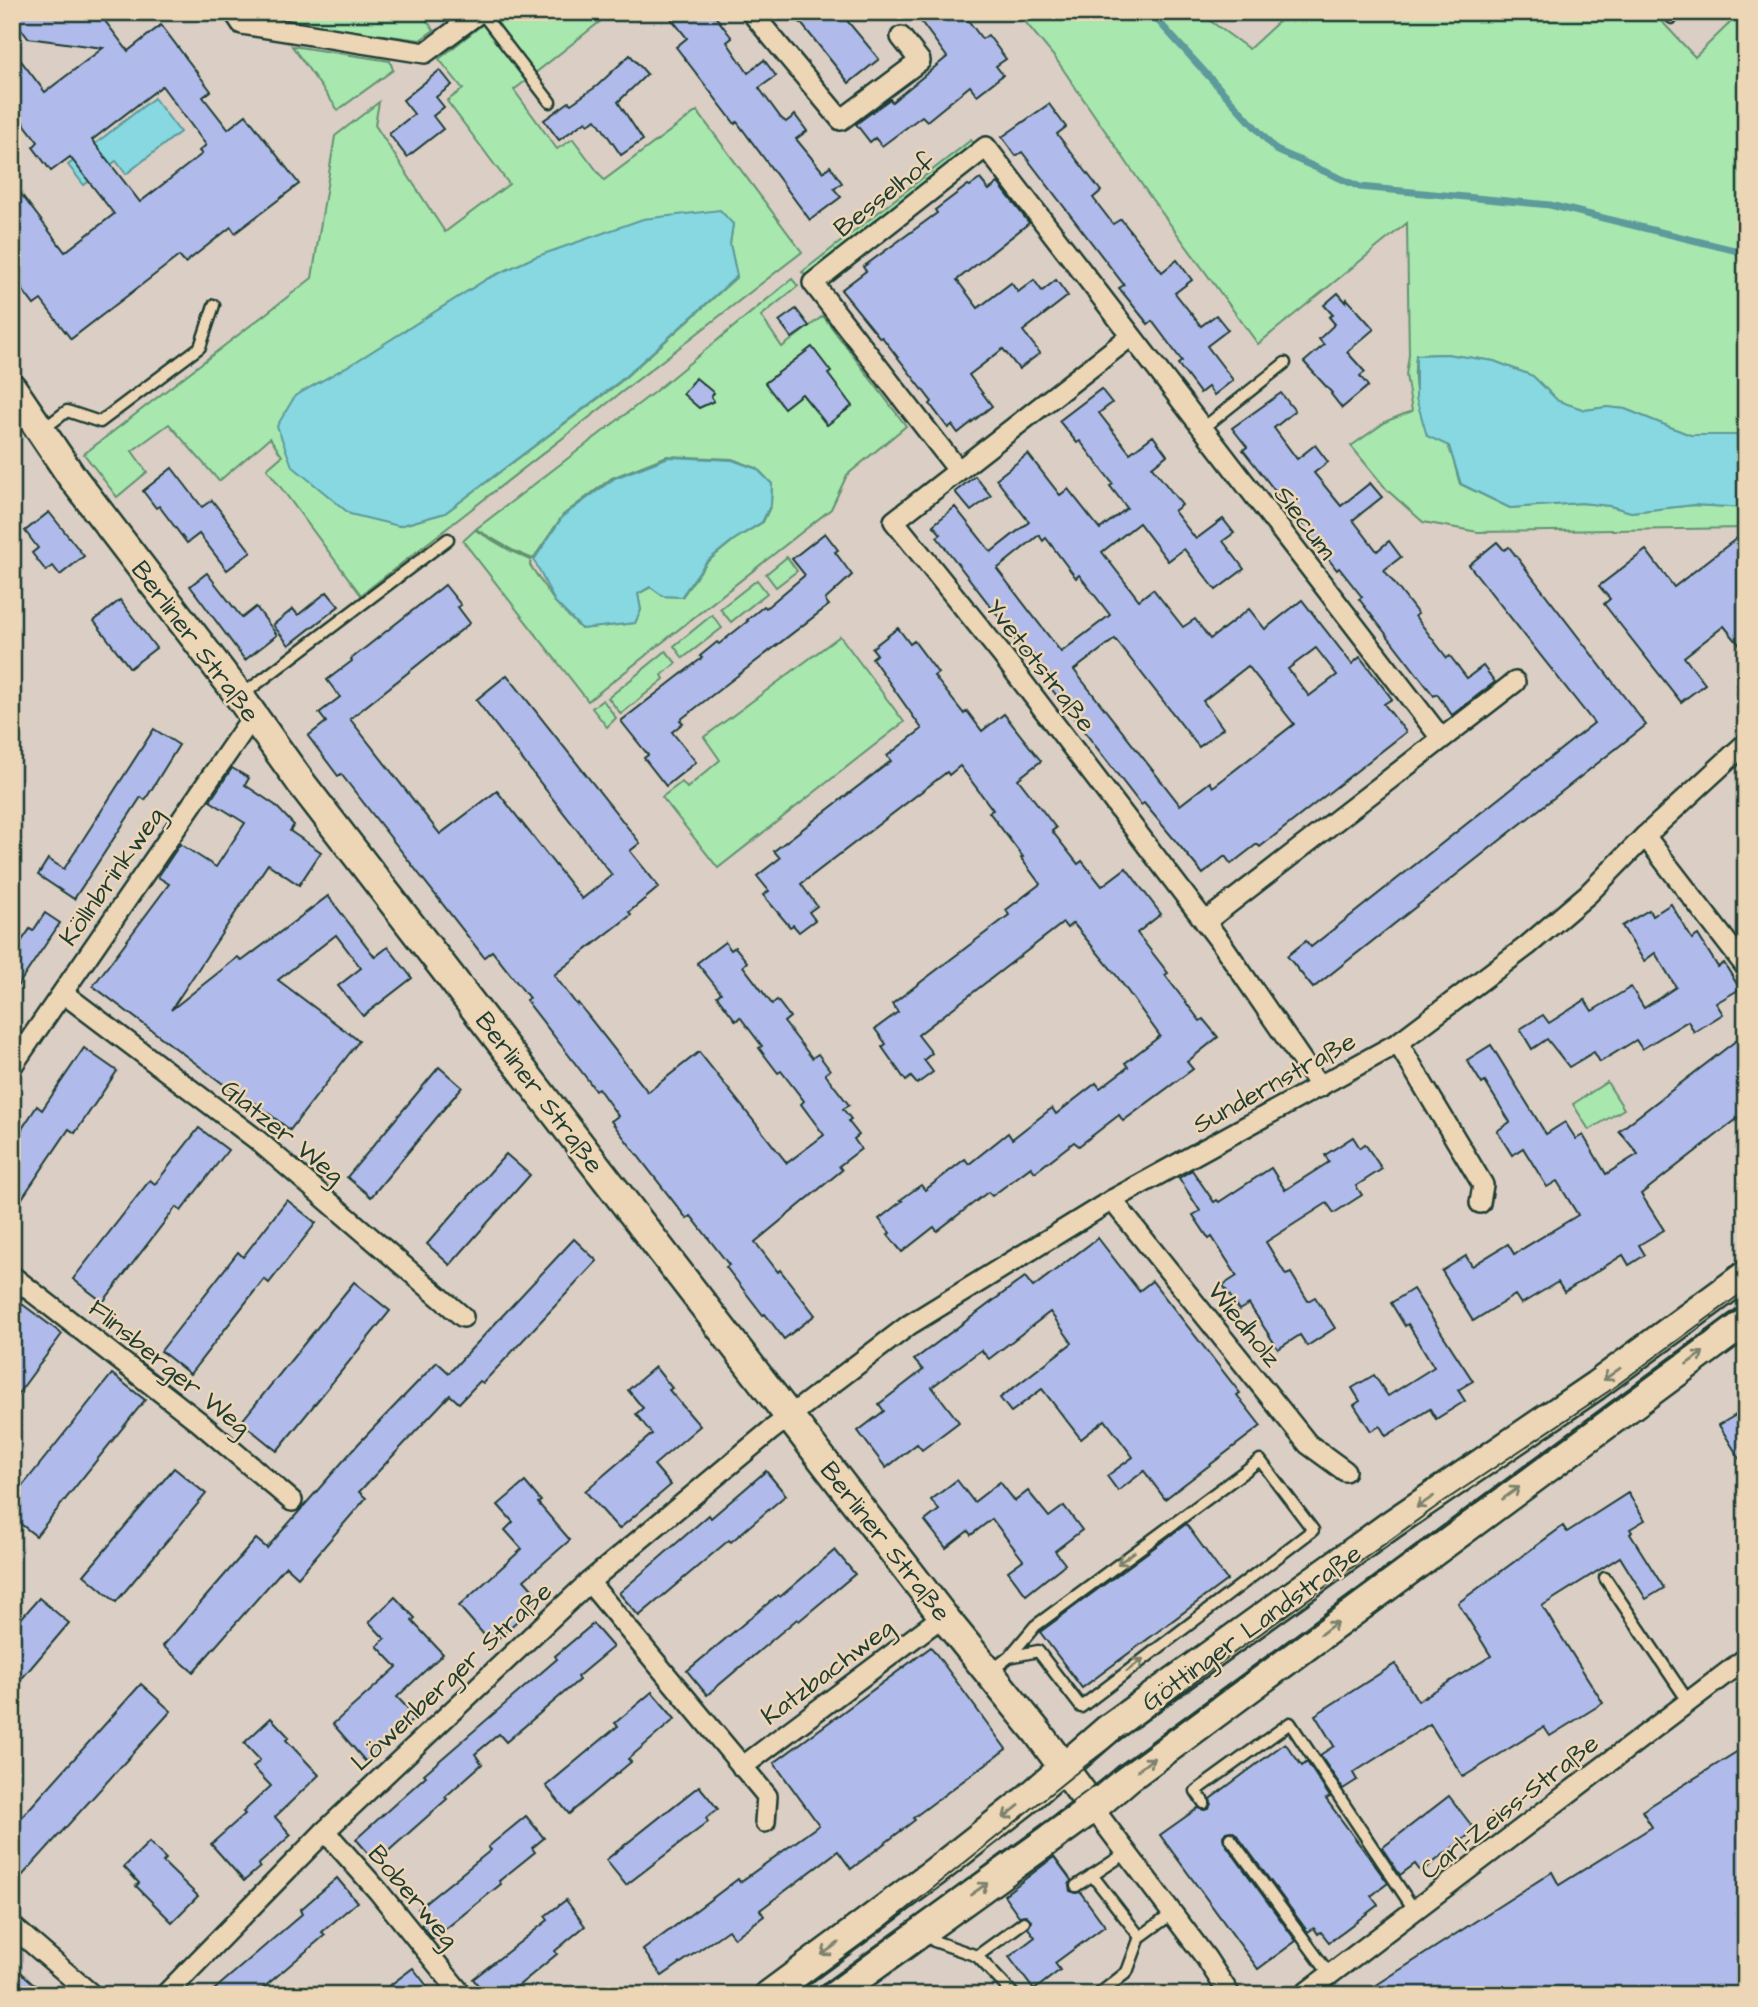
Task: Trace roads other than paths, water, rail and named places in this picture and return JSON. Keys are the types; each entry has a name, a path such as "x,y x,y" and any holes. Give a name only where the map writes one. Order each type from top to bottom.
{"street":[{"path":"234,12 242,24 425,53 480,12"},
{"path":"751,12 841,120 920,61 901,37"},
{"name":"Besselhof","path":"958,470 813,283 986,147 1131,336"},
{"name":"Siecum","path":"1131,336 1441,738"},
{"name":"Yvetotstraße","path":"1131,336 894,521 1002,655 1205,922 1320,1087"},
{"name":"Berliner Straße","path":"12,387 72,477 302,784 789,1417 943,1616 999,1665 1078,1788"},
{"path":"1205,922 1515,682"},
{"name":"Köllnbrinkweg","path":"12,1066 63,993 246,707"},
{"name":"Sundernstraße","path":"789,1417 909,1325 1112,1200 1398,1043 1527,946 1588,894 1645,836 1746,743"},
{"path":"1645,836 1746,967"},
{"name":"Glatzer Weg","path":"63,993 256,1139 463,1318"},
{"path":"1398,1043 1483,1185 1480,1203"},
{"name":"Wiedholz","path":"1112,1200 1308,1444 1345,1471"},
{"name":"Göttinger Landstraße","path":"834,1995 923,1928 1078,1788 1102,1734 1392,1524 1595,1386 1746,1275"},
{"name":"Flinsberger Weg","path":"12,1276 198,1420 292,1501"},
{"name":"Göttinger Landstraße","path":"769,1995 936,1871 1078,1788 1139,1770 1746,1321"},
{"name":"Löwenberger Straße","path":"167,1994 325,1831 589,1582 789,1417"},
{"path":"589,1582 767,1796 765,1822"},
{"name":"Katzbachweg","path":"742,1767 943,1616"},
{"name":"Carl-Zeiss-Straße","path":"1303,1995 1746,1658"},
{"path":"1078,1788 1173,1913 1230,1995"},
{"name":"Boberweg","path":"325,1831 463,1995"},
{"path":"12,1926 92,1995"}],"lane":[{"path":"480,12 550,102"},
{"path":"1667,12 1672,18 1678,12"},
{"path":"42,430 67,411 100,422 200,347 214,305"},
{"path":"1202,429 1285,363"},
{"path":"246,707 448,539"},
{"path":"1260,1460 1313,1530 1081,1707 1038,1651 999,1665 1035,1626 1260,1460"},
{"path":"1605,1578 1688,1701"},
{"path":"1204,1803 1196,1791 1290,1723 1415,1911"},
{"path":"1230,1838 1329,1976"},
{"path":"1076,1886 1126,1853"},
{"path":"1092,1875 1140,1937"},
{"path":"1098,1995 1127,1972 1140,1937 1173,1913"},
{"path":"977,1956 1024,1923"},
{"path":"923,1928 934,1941 977,1956 1014,1995"}],"water":[{"path":"154,98 180,132 126,174 116,161 84,185 68,165"},
{"path":"720,210 733,224 730,244 737,276 620,381 445,513 399,526 350,514 292,466 277,426 295,396 357,361 487,279 535,257 643,219"},
{"path":"1446,354 1494,361 1533,376 1558,401 1585,410 1607,407 1625,409 1690,435 1746,435 1746,508 1694,505 1631,512 1610,506 1581,503 1510,508 1461,484 1449,446 1427,436 1416,398 1416,355"},
{"path":"669,457 732,460 757,469 772,484 771,504 762,522 706,562 681,597 663,596 650,587 638,594 641,610 635,623 582,629 555,602 534,560 563,516 615,478"}],"waterway":[{"path":"1150,12 1276,150 1360,187 1550,205 1746,253"}],"tram line":[{"path":"792,1995 886,1926 1071,1777 1224,1660 1440,1504 1609,1391 1746,1290"},
{"path":"811,1995 1746,1304"}]}
